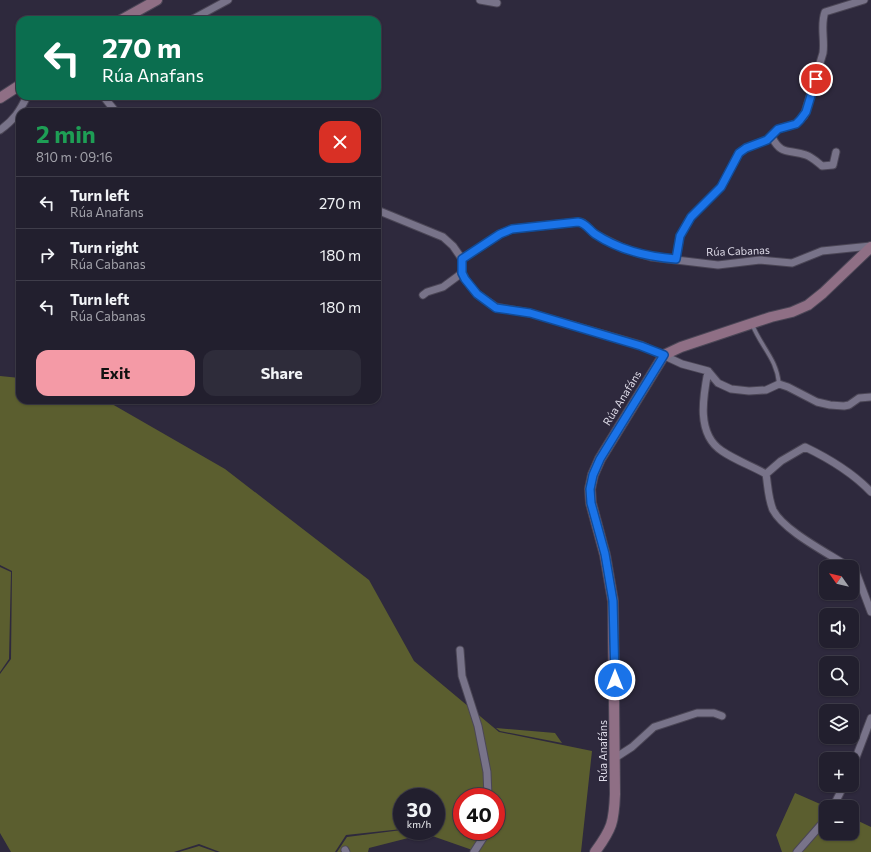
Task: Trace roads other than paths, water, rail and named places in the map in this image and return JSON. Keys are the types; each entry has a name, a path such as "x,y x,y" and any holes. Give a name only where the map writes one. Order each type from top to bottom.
{"street":[{"path":"129,16 157,0"},
{"path":"198,16 228,0"},
{"path":"480,0 497,3"},
{"path":"676,259 680,236 691,217 721,187 739,153 772,137 778,129 796,124 804,116 823,53 825,42 823,17 825,12 864,0"},
{"path":"0,98 16,88"},
{"path":"106,100 113,108"},
{"path":"0,130 12,121 16,116"},
{"path":"772,137 776,146 783,150 805,154 812,157 822,166 833,165 836,152"},
{"path":"381,212 443,237 453,246 462,259 462,273 477,294 496,308 530,313 641,346 682,364 708,371 718,383 731,389 749,391 766,390 779,384 817,402 830,406 850,405 859,398 871,397"},
{"name":"Rúa Cabanas","path":"462,259 500,234 512,229 578,222 583,223 595,234 621,247 651,257 718,265 760,260 792,263 822,252 871,247"},
{"path":"664,355 672,350 752,323 792,312 808,305 823,293 871,247"},
{"path":"423,295 427,292 443,287 462,273"},
{"name":"Rúa Anafáns","path":"596,852 610,833 614,816 615,758 613,601 605,554 591,503 590,489 593,475 600,459 664,355"},
{"path":"708,371 703,396 702,412 713,444 722,452 766,474"},
{"path":"766,474 781,461 805,447 842,467 859,480 871,492"},
{"path":"766,474 769,496 773,510 787,527 838,560"},
{"path":"859,580 871,612"},
{"path":"460,650 462,676 478,726 487,772 488,788"},
{"path":"615,758 632,747 654,727 697,713 714,713 722,716"},
{"path":"858,752 871,718"},
{"path":"797,852 819,827"},
{"path":"474,852 482,840"}],"lane":[{"path":"752,323 758,338 770,354 778,371 779,384"}]}
